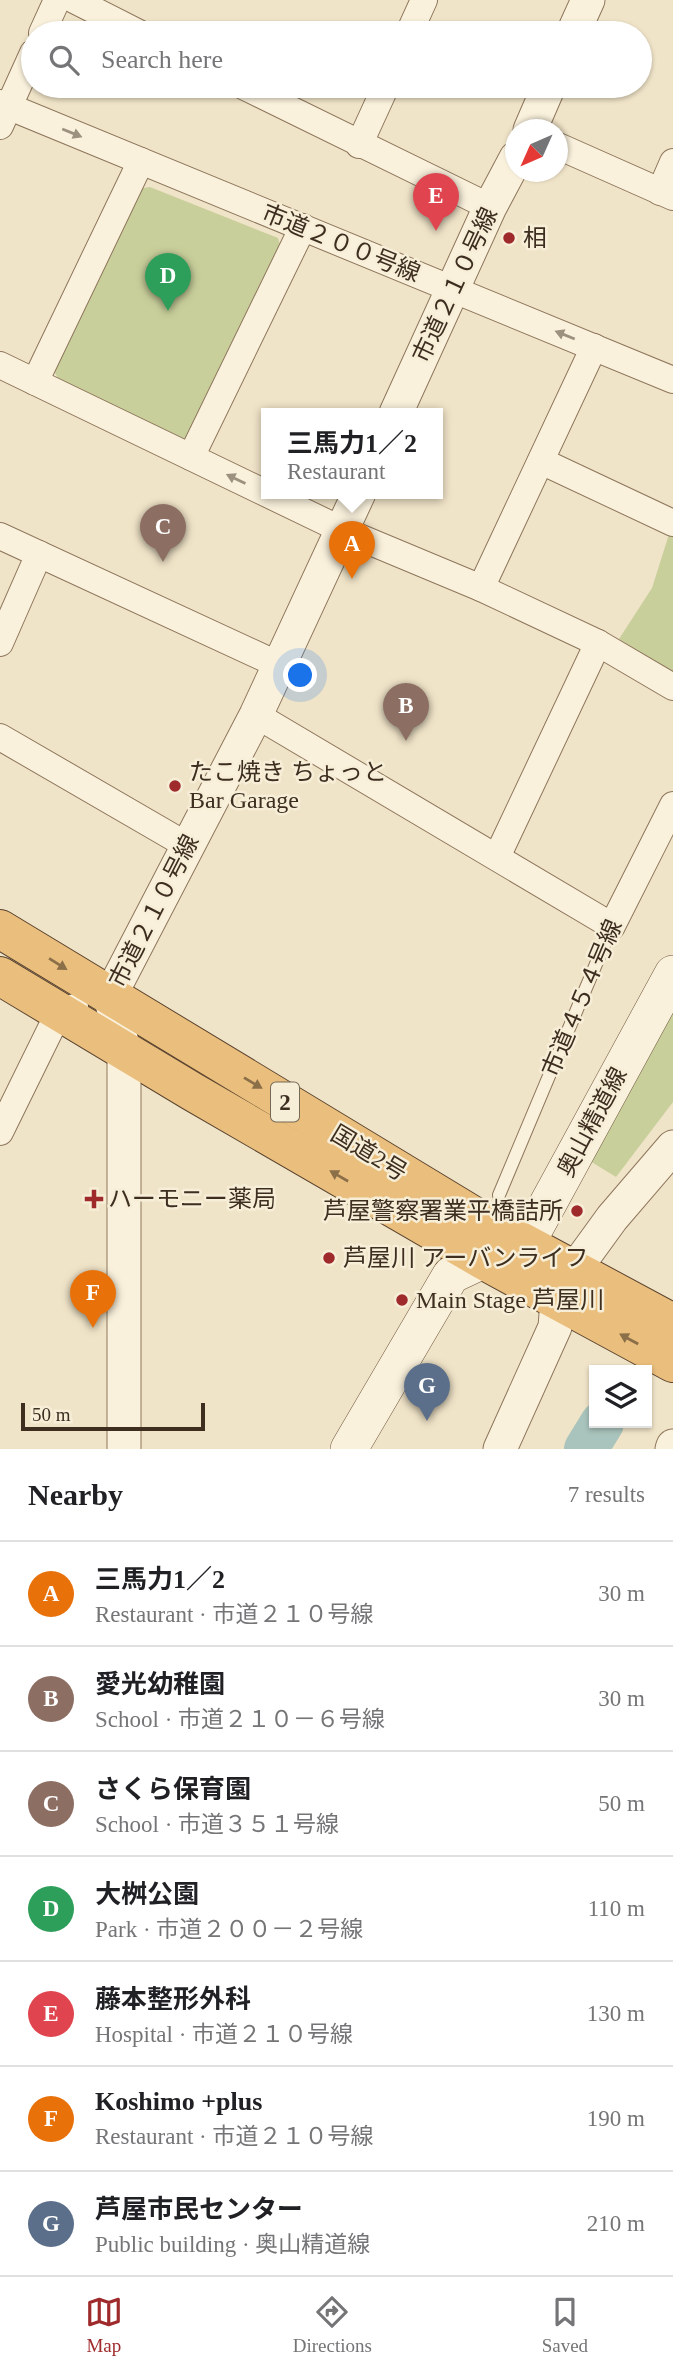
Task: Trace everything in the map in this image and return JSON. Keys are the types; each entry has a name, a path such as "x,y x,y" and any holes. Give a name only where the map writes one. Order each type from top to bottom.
{"highway":[{"name":"国道2号","path":"0,929 452,1203 526,1244 580,1292 673,1363"},
{"name":"国道2号","path":"0,976 483,1260 673,1323"}],"main road":[{"name":"奥山精道線","path":"526,1244 673,974"},
{"path":"348,1449 451,1275 526,1244"}],"street":[{"path":"47,21 57,0"},
{"path":"74,0 115,21"},
{"path":"415,21 424,0"},
{"path":"578,21 588,0"},
{"path":"3,112 21,77"},
{"path":"267,98 490,207"},
{"path":"359,145 381,98"},
{"path":"535,119 545,98"},
{"name":"市道２００号線","path":"3,112 141,161 673,380"},
{"path":"568,150 667,195 673,162"},
{"path":"36,382 141,161"},
{"name":"市道２１０号線","path":"398,408 505,179"},
{"path":"191,457 303,227"},
{"path":"481,588 594,347"},
{"path":"0,365 261,491"},
{"path":"541,461 673,523"},
{"path":"278,499 342,530 481,588 598,643 673,687"},
{"name":"市道２１０号線","path":"124,1449 124,1051 110,996 256,715 356,499"},
{"path":"0,536 279,665"},
{"path":"0,643 39,554"},
{"path":"496,857 598,643"},
{"path":"256,715 612,926"},
{"path":"0,737 188,846"},
{"name":"市道４５４号線","path":"612,926 673,805"},
{"path":"1,1128 59,1012 110,996"},
{"path":"500,1449 555,1327 580,1292 612,1218 673,1147"}],"lane":[{"name":"市道４５４号線","path":"499,1195 612,926"}],"green space":[{"path":"150,187 278,238 283,255 195,436 181,442 60,384 53,368 136,189"},
{"path":"670,531 673,532 673,673 619,639 652,588"},
{"path":"673,1003 673,1102 616,1177 585,1158"}],"waterway":[{"path":"586,1449 599,1428"}],"place":[{"name":"藤本整形外科","path":"436,231"},
{"name":"相","path":"509,238"},
{"name":"大桝公園","path":"168,311"},
{"name":"さくら保育園","path":"163,562"},
{"name":"三馬力1／2","path":"352,579"},
{"name":"愛光幼稚園","path":"406,741"},
{"name":"たこ焼き ちょっと Bar Garage","path":"175,786"},
{"name":"ハーモニー薬局","path":"94,1199"},
{"name":"芦屋警察署業平橋詰所","path":"577,1211"},
{"name":"芦屋川 アーバンライフ","path":"329,1258"},
{"name":"Main Stage 芦屋川","path":"402,1300"},
{"name":"Koshimo +plus","path":"93,1328"},
{"name":"芦屋市民センター","path":"427,1421"}]}
